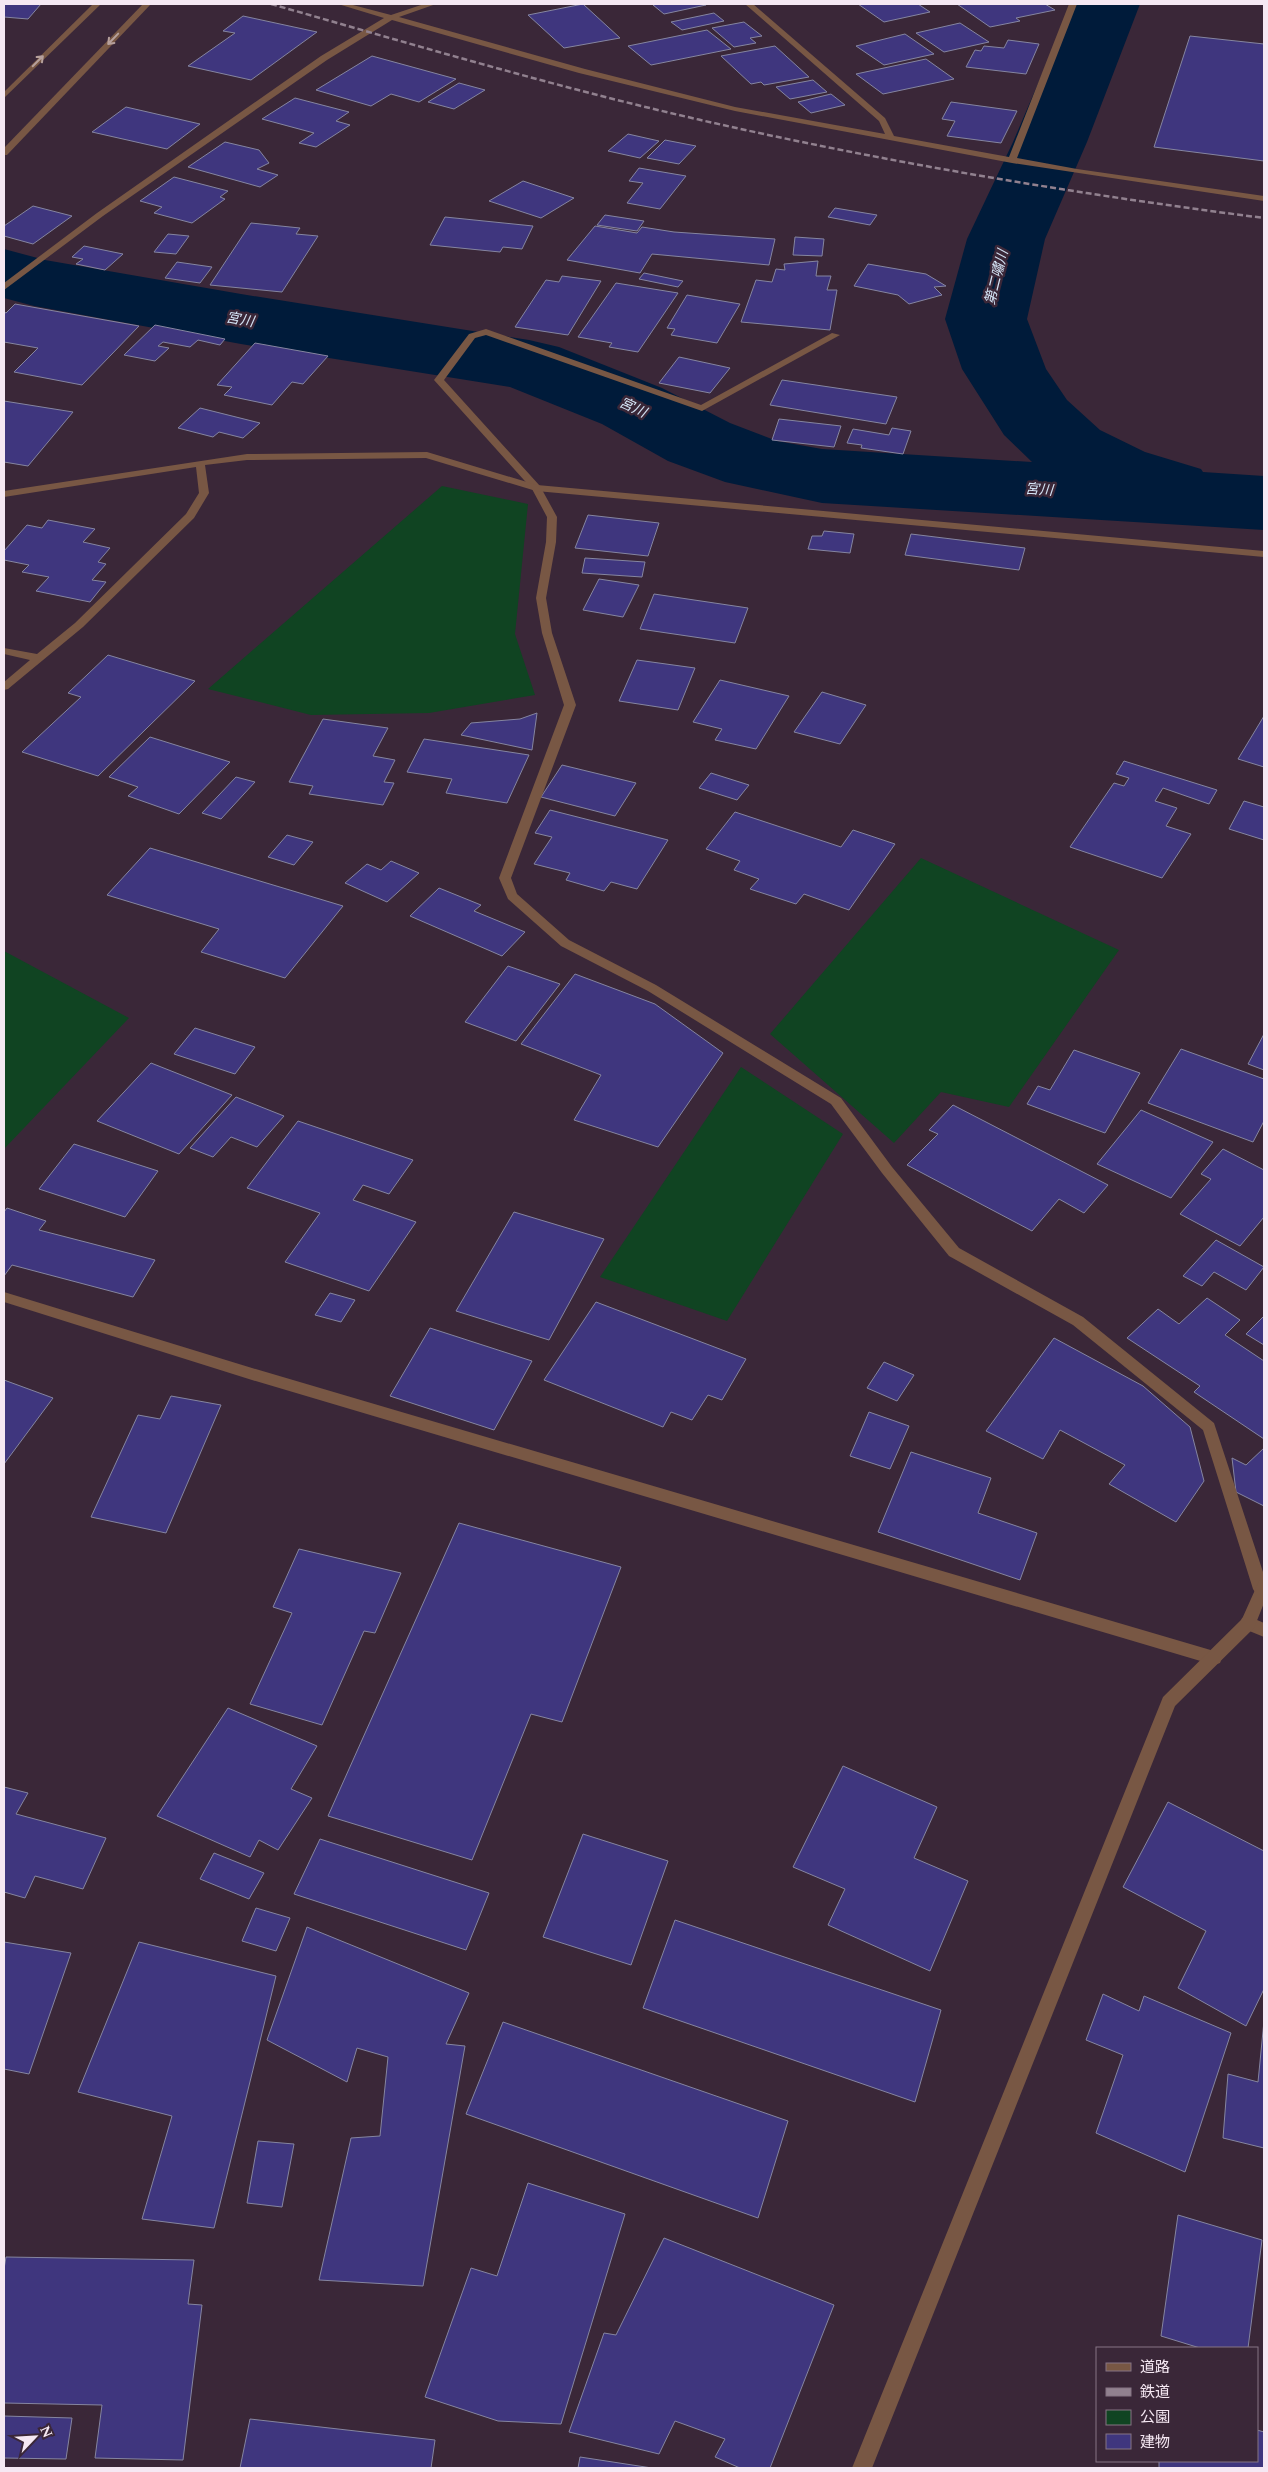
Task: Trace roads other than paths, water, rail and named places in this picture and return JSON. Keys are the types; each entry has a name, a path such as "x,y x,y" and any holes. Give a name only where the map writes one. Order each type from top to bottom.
{"street":[{"path":"4,96 97,4"},
{"path":"4,153 147,4"},
{"path":"342,4 582,71 726,107 1023,163 1264,199"},
{"path":"4,287 106,210 365,31 421,6 432,4"},
{"path":"749,4 882,120 891,139"},
{"path":"1012,161 1073,4"},
{"path":"836,335 702,408 486,332 472,336 439,380 536,488 552,517 551,542 541,598 547,633 570,704 521,840 505,878 512,896 564,944 652,988 836,1101 887,1170 954,1252 1078,1321 1208,1427 1263,1587 1248,1623 1169,1702 862,2468"},
{"path":"4,494 200,463 247,458 428,455 536,488 1264,554"},
{"path":"4,687 79,625 190,516 204,492 200,463"},
{"path":"4,651 38,658"},
{"path":"4,1297 262,1376 1214,1658"},
{"path":"1248,1623 1264,1630"}],"waterway":[{"name":"第二嘯川","path":"1106,4 1050,142 1006,239 986,319 1004,369 1035,417 1069,449 1114,471 1169,488"},
{"name":"宮川","path":"4,273 34,282 241,319 529,365 632,406 699,442 756,463 822,476 1264,503"}],"railway":[{"path":"271,4 541,80 650,108 774,136 914,164 1053,188 1264,218"}]}
